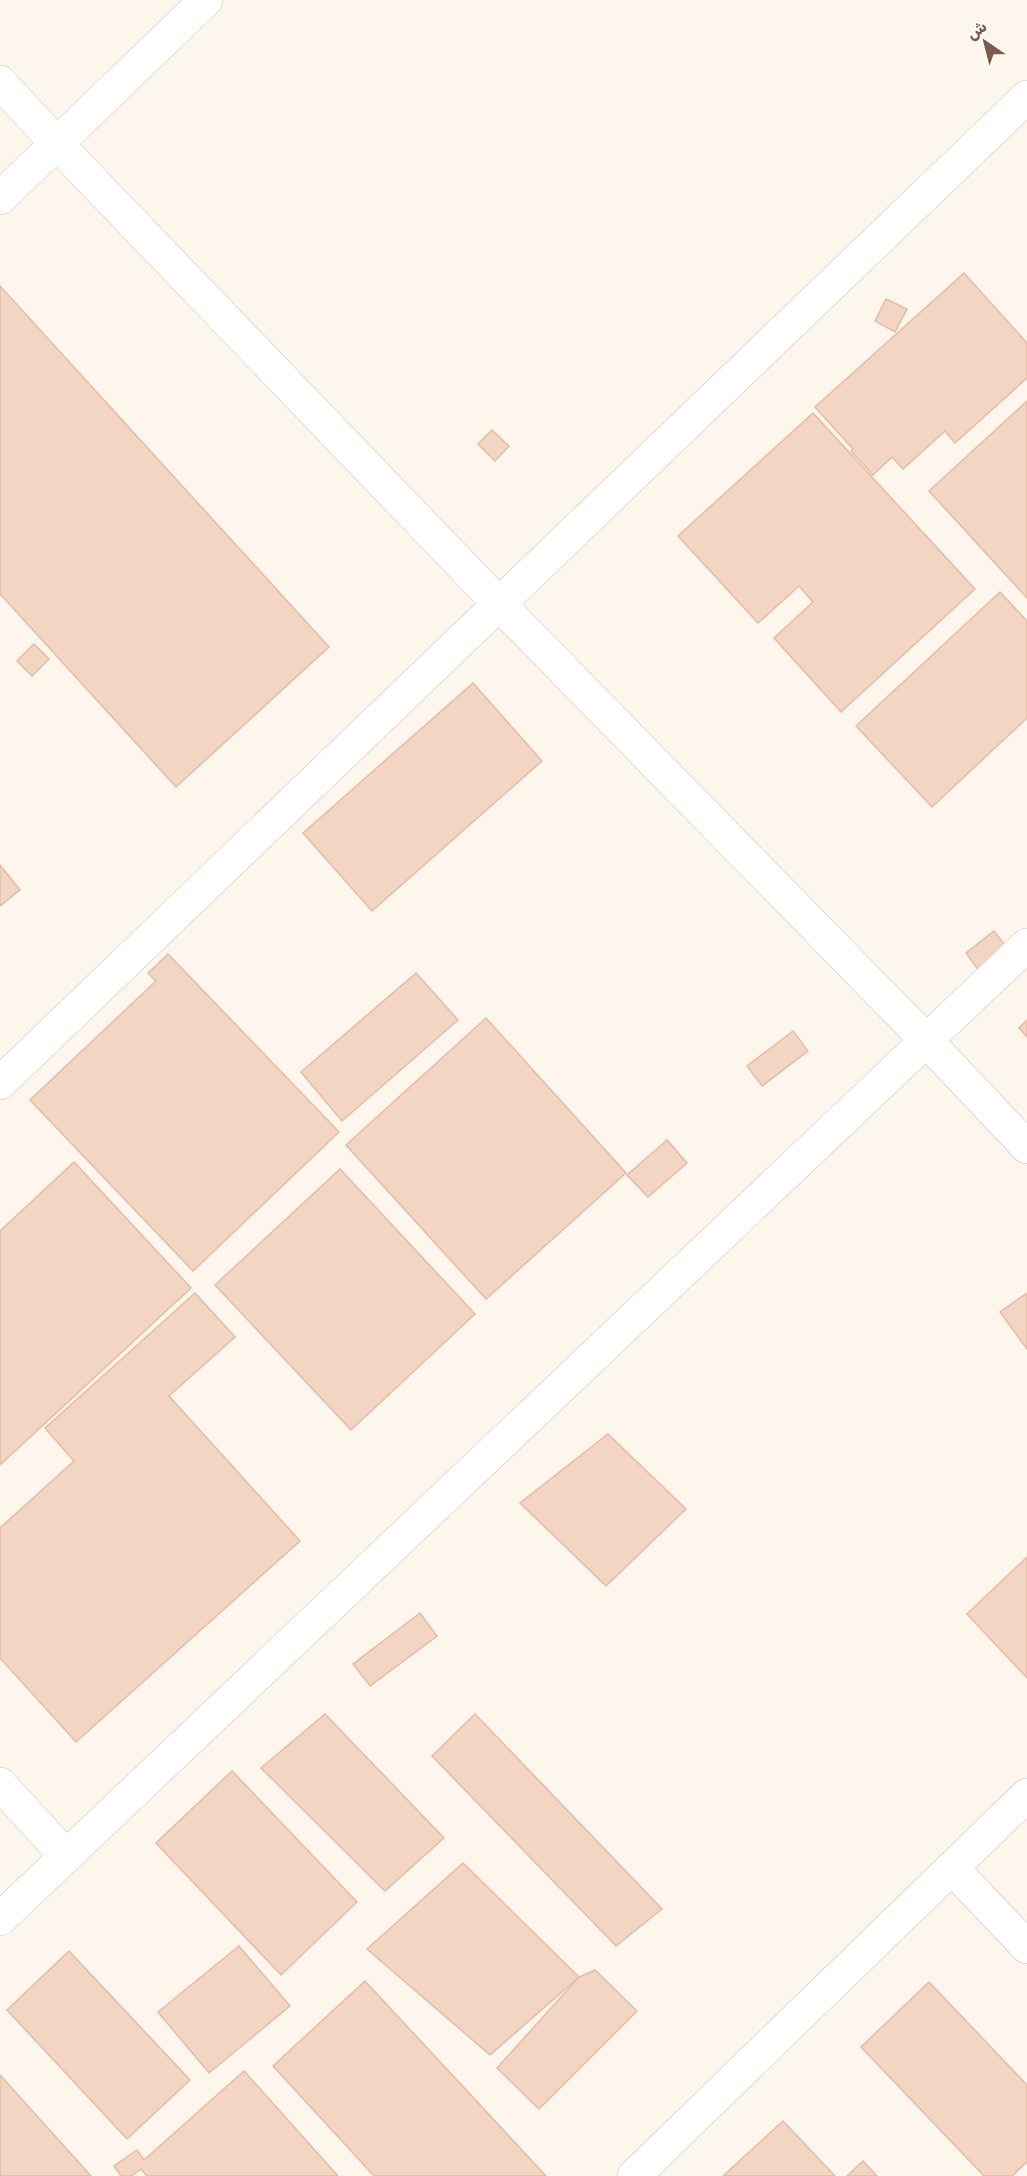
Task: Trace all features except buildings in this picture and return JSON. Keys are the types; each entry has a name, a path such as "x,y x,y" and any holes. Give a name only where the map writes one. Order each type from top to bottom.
{"street":[{"path":"0,198 206,0"},
{"path":"0,82 500,605 926,1040 1027,1147"},
{"path":"0,1083 1027,97"},
{"path":"0,1919 1027,945"},
{"path":"0,1784 66,1856"},
{"path":"634,2176 1027,1796"},
{"path":"952,1868 1027,1947"}]}
